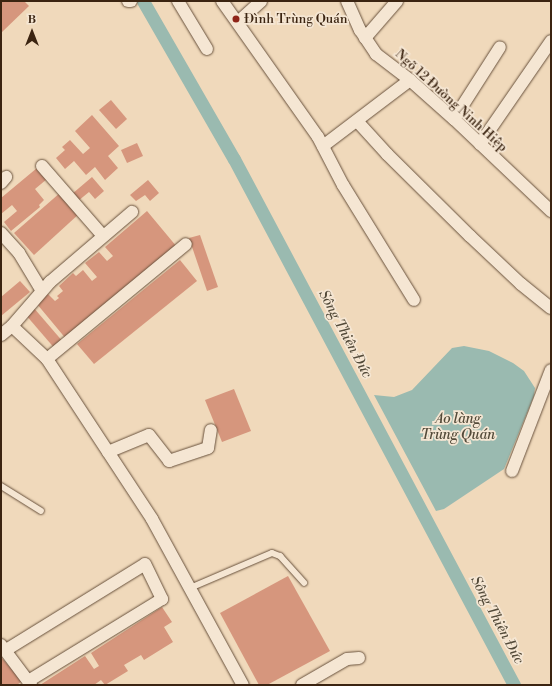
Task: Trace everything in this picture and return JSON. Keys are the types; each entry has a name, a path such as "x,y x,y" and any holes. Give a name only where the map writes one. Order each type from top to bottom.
{"street":[{"path":"178,1 207,49"},
{"path":"222,1 323,146 343,185 414,300"},
{"path":"238,22 261,1"},
{"name":"Ngõ 12 Đường Ninh Hiệp","path":"347,1 365,38 376,54 410,80 550,207"},
{"path":"365,38 397,1"},
{"path":"480,144 551,41"},
{"path":"454,119 500,47"},
{"path":"323,146 358,121 410,80"},
{"path":"358,121 387,154 470,236 521,284 551,308"},
{"path":"42,166 103,236"},
{"path":"1,336 12,326 42,291 132,212"},
{"path":"1,233 19,253 42,291"},
{"path":"48,359 186,244"},
{"path":"12,326 48,359 152,519 242,685"},
{"path":"512,471 551,370"},
{"path":"108,452 149,435 169,461 208,448 211,430"},
{"path":"145,564 162,599 30,683 3,647 145,564"},
{"path":"302,685 347,659 359,658"}],"lane":[{"path":"1,486 41,511"},
{"path":"190,588 272,553 280,556 304,583"}],"water":[{"name":"Ao làng Trùng Quán","path":"464,346 489,351 513,363 524,371 535,388 534,396 504,469 444,509 436,511 374,395 394,397 412,390 452,348"}],"building":[{"path":"1,1 24,1 29,6 1,33"},
{"path":"111,100 127,119 116,129 99,110"},
{"path":"92,115 119,146 108,156 118,168 105,180 95,167 86,175 74,161 65,169 56,158 65,150 62,147 70,140 83,154 90,148 75,131"},
{"path":"137,143 143,156 127,163 121,150"},
{"path":"37,168 47,179 35,189 44,200 39,205 40,207 11,231 4,222 17,211 12,205 1,214 1,198"},
{"path":"92,177 104,191 95,199 89,192 78,201 72,194"},
{"path":"148,180 159,193 150,201 145,195 136,201 130,195"},
{"path":"61,192 80,213 34,255 14,233"},
{"path":"147,211 177,247 67,340 37,304 48,294 55,301 59,298 57,296 63,291 59,286 73,273 76,276 83,270 92,281 97,277 85,263 99,252 107,261 113,256 105,247"},
{"path":"200,235 218,287 207,291 189,238"},
{"path":"180,260 197,281 94,364 77,344"},
{"path":"20,281 30,292 1,316 1,297"},
{"path":"33,307 64,343 56,350 25,314"},
{"path":"234,389 251,431 222,442 205,400"},
{"path":"288,576 330,651 267,685 259,685 220,613"},
{"path":"162,607 172,622 164,627 173,642 144,660 141,655 124,665 128,671 105,685 101,680 94,685 40,685 85,656 94,669 99,666 91,653"},
{"path":"1,657 22,681 17,685 1,685"}],"waterway":[{"name":"Sông Thiên Đức","path":"143,1 234,159 514,685"}],"place":[{"name":"Đình Trùng Quán","path":"236,19"}]}
